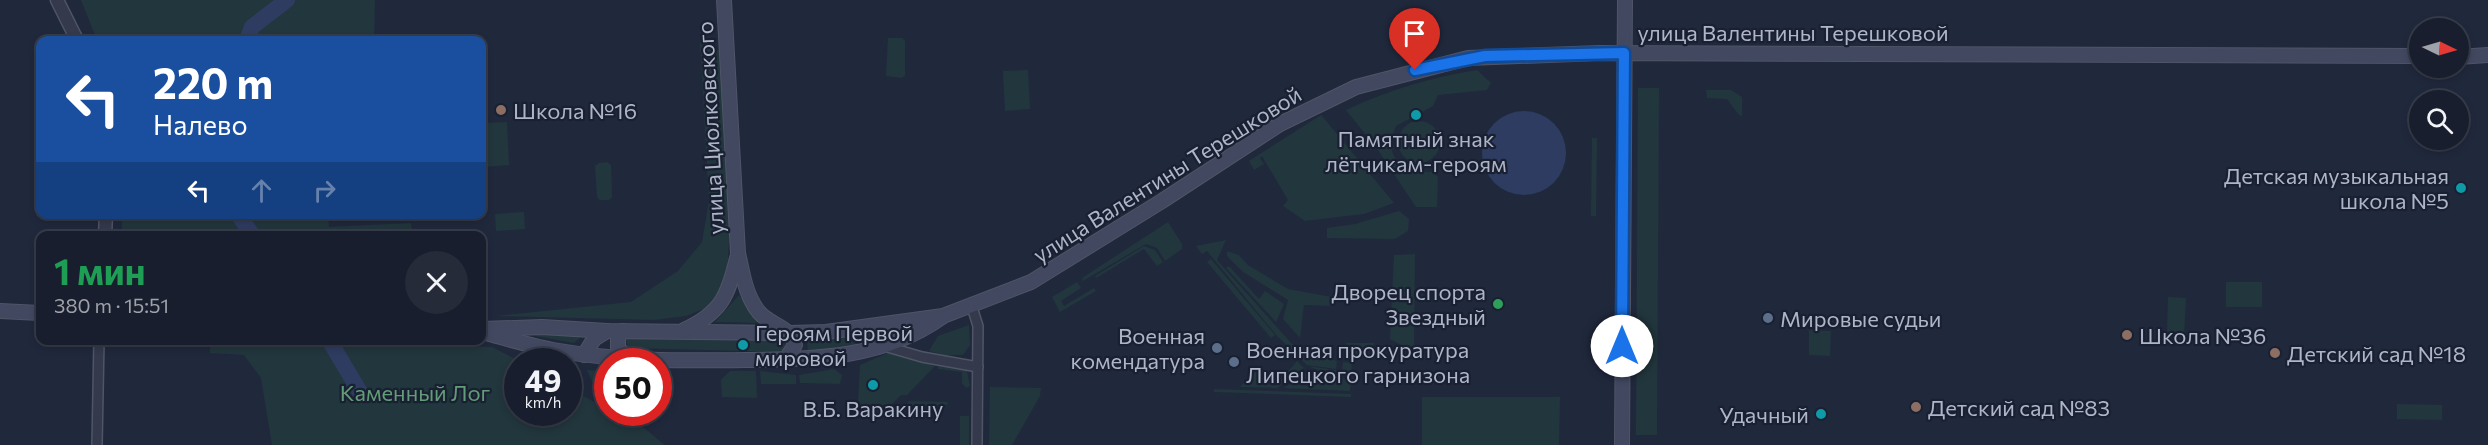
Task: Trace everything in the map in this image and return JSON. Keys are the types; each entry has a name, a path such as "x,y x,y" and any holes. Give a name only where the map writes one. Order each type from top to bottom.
{"main road":[{"name":"улица Циолковского","path":"724,0 738,253"},
{"path":"1622,445 1625,0"},
{"name":"улица Валентины Терешковой","path":"486,330 542,327 607,331 826,332 943,316 972,307 1030,282 1068,261 1280,124 1356,87 1438,64 1477,57 1624,53 2409,56"},
{"path":"2469,57 2486,57"},
{"path":"679,332 703,321 724,300 738,253"},
{"path":"738,253 746,291 759,313 790,333 795,345 786,360"},
{"path":"0,311 36,313"},
{"name":"улица Валентины Терешковой","path":"672,359 786,360 838,356 905,339 943,316"},
{"name":"улица Валентины Терешковой","path":"486,331 550,350 594,356"},
{"path":"584,355 594,339 607,331"},
{"path":"618,348 618,338 623,331"}],"street":[{"path":"57,1 75,36"},
{"path":"972,307 978,326 976,445"},
{"path":"97,445 99,345"},
{"path":"884,345 978,367"},
{"path":"961,364 972,360 978,346"}],"green space":[{"path":"81,0 375,0 374,36 95,36"},
{"path":"888,38 902,38 905,41 905,75 902,78 886,76"},
{"path":"700,42 720,51 730,218 727,280 719,298 709,307 686,316 654,320 495,316 631,302 678,271 702,242 709,201"},
{"path":"1028,70 1030,109 1005,111 1003,71"},
{"path":"1477,70 1491,83 1487,90 1438,95 1433,106 1396,126 1392,137 1393,155 1404,166 1432,172 1438,177 1437,207 1416,207 1378,150 1346,110 1410,85"},
{"path":"1638,88 1659,88 1657,435 1636,435"},
{"path":"1706,90 1731,90 1742,97 1742,116 1727,99 1707,98"},
{"path":"1321,115 1394,203 1364,214 1305,221 1283,206 1288,200 1262,156 1260,158 1264,164 1254,170 1249,161"},
{"path":"1419,121 1427,122 1434,127 1439,134 1439,150 1434,157 1427,162 1419,163 1411,162 1404,157 1399,150 1398,142 1399,134 1404,127 1411,122"},
{"path":"507,122 509,165 486,167 486,123"},
{"path":"1592,138 1597,138 1596,216 1591,216"},
{"path":"607,162 611,165 612,197 609,200 600,200 597,197 595,166"},
{"path":"1399,211 1409,219 1408,231 1395,239 1327,238 1327,228 1355,224"},
{"path":"524,212 525,229 496,231 495,214"},
{"path":"122,219 328,219 329,227 411,223 412,231 122,231"},
{"path":"1168,222 1182,244 1182,249 1165,261 1157,248 1146,244 1083,281 1082,278"},
{"path":"1226,240 1217,260 1292,344 1337,361 1336,369 1307,365 1277,336 1207,251 1202,254 1196,246"},
{"path":"1144,246 1155,250 1163,262 1157,266 1144,249 1096,278 1095,276"},
{"path":"1227,251 1239,255 1248,265 1288,289 1332,297 1332,306 1304,305 1300,338 1283,319 1288,300 1243,272 1227,256"},
{"path":"1415,254 1414,352 1390,339 1394,255"},
{"path":"1211,259 1275,335 1271,338 1207,262"},
{"path":"1229,266 1259,299 1265,291 1284,304 1276,322 1226,268"},
{"path":"1077,282 1081,288 1061,301 1064,306 1094,288 1096,291 1060,312 1052,297"},
{"path":"2226,282 2262,282 2262,307 2226,307"},
{"path":"739,295 761,323 715,322"},
{"path":"2168,297 2186,298 2184,336 2167,335"},
{"path":"923,322 873,340 808,353 807,336"},
{"path":"969,325 970,345 963,355 945,355 929,351 938,336"},
{"path":"1809,330 1831,331 1830,356 1809,355"},
{"path":"513,332 586,332 574,343"},
{"path":"630,336 776,340 785,341 786,350 781,352 628,348 626,339"},
{"path":"1346,343 1375,343 1364,356 1352,356 1346,352"},
{"name":"Каменный Лог","path":"210,345 492,347 504,353 504,426 582,426 582,395 594,402 594,426 642,426 665,445 272,445 261,378 244,355 210,353"},
{"path":"888,353 935,366 907,395 901,395 890,406 858,404 860,365"},
{"path":"1297,361 1304,368 1277,388 1240,387 1256,371 1275,386"},
{"path":"1343,362 1352,363 1351,375 1333,376 1308,366 1342,371"},
{"path":"938,366 967,371 970,386 966,388 962,383 962,372 938,369"},
{"path":"834,369 842,375 840,384 800,383 799,375"},
{"path":"587,370 594,370 593,383"},
{"path":"730,371 756,371 757,398 722,397 721,380"},
{"path":"760,371 796,375 796,384 761,384"},
{"path":"1308,372 1331,380 1351,379 1350,391 1284,388"},
{"path":"990,387 1041,388 1040,396 1012,445 989,445"},
{"path":"1214,389 1351,394 1351,397 1214,392"},
{"path":"1422,397 1560,397 1559,445 1422,445"},
{"path":"909,401 948,402 947,405 906,405"},
{"path":"2397,404 2442,405 2442,420 2397,419"},
{"path":"960,416 969,416 969,445 960,445"}],"water":[{"path":"1524,111 1540,114 1554,123 1563,137 1566,153 1563,169 1554,183 1540,192 1524,195 1508,192 1494,183 1485,169 1482,153 1485,137 1494,123 1508,114"}],"waterway":[{"path":"249,36 252,27 287,0"},
{"path":"241,219 250,231"},
{"path":"332,345 360,392"}],"place":[{"name":"Школа №16","path":"501,110"},
{"name":"Памятный знак лётчикам-героям","path":"1416,115"},
{"name":"Детская музыкальная школа №5","path":"2461,188"},
{"name":"Дворец спорта Звездный","path":"1498,304"},
{"name":"Мировые судьи","path":"1768,318"},
{"name":"Школа №36","path":"2127,335"},
{"name":"Героям Первой мировой","path":"743,345"},
{"name":"Военная комендатура","path":"1217,348"},
{"name":"Детский сад №18","path":"2275,353"},
{"name":"Военная прокуратура Липецкого гарнизона","path":"1234,362"},
{"name":"В.Б. Варакину","path":"873,385"},
{"name":"Детский сад №83","path":"1916,407"},
{"name":"Удачный","path":"1821,414"}],"route":[{"path":"1415,70 1485,56 1624,53 1622,346"}]}
